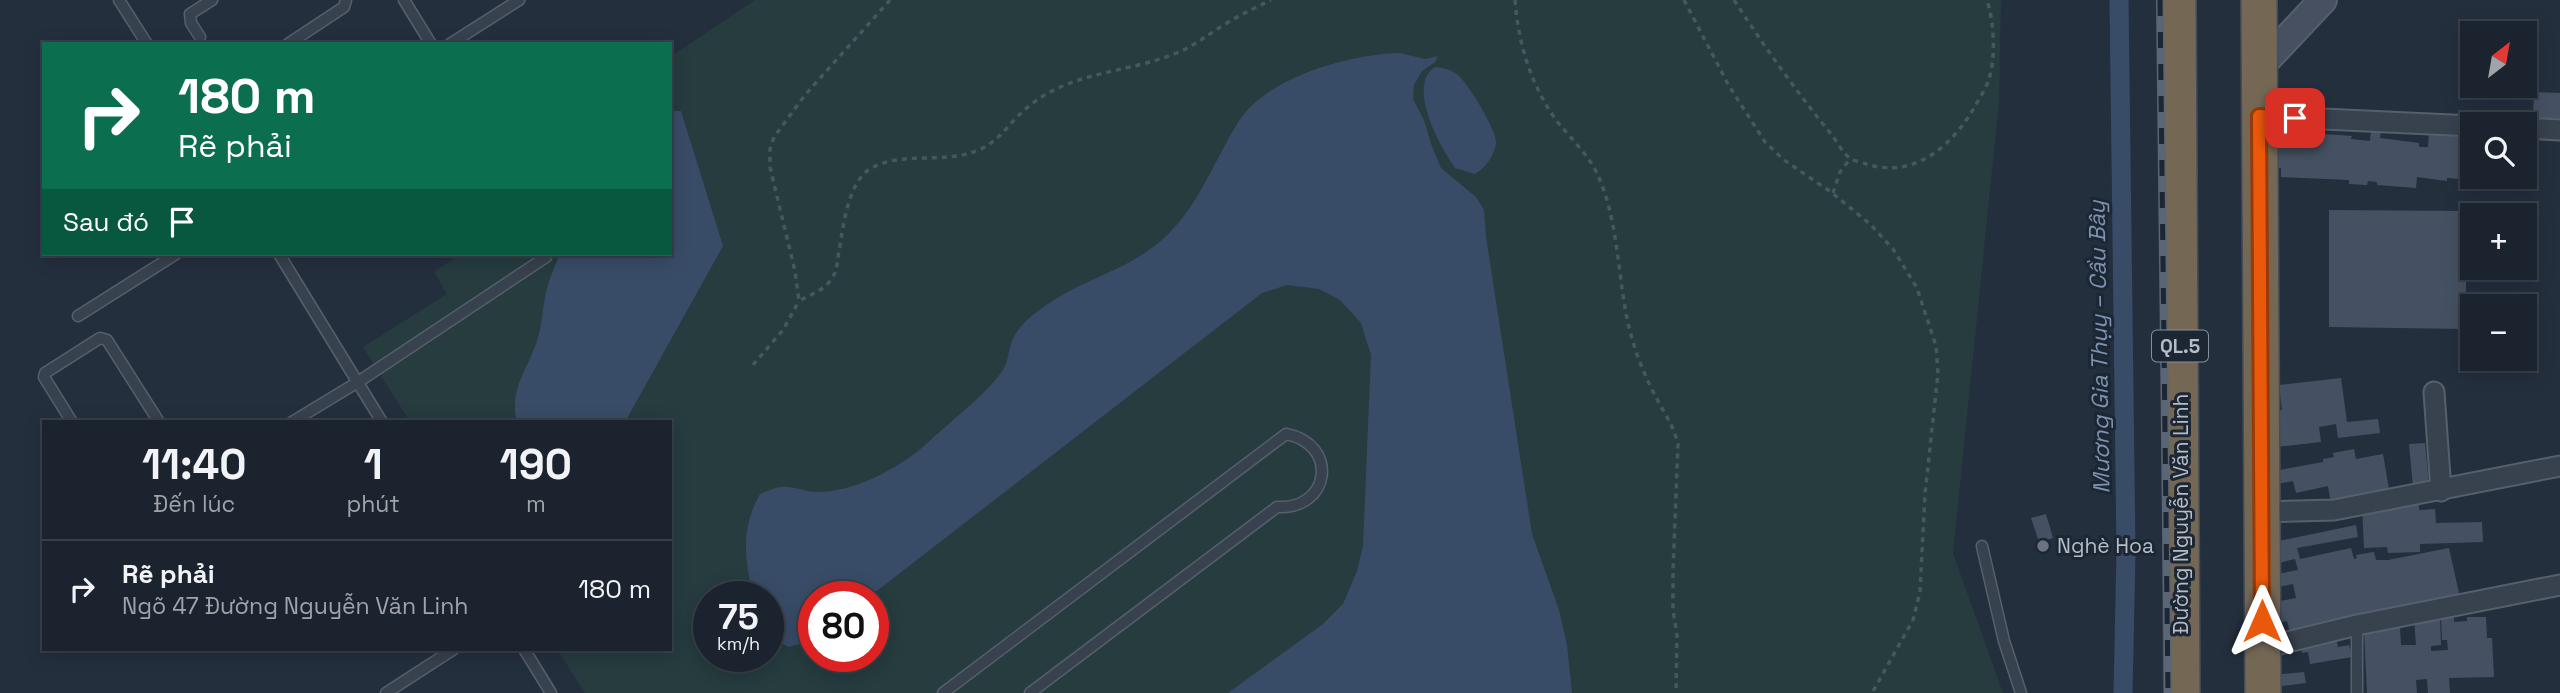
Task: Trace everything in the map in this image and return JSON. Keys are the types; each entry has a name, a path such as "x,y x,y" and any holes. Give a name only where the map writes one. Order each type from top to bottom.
{"highway":[{"name":"Đường Nguyễn Văn Linh","path":"2178,0 2182,693"},
{"path":"2259,0 2263,693"}],"main road":[{"path":"2259,68 2323,0"}],"street":[{"path":"2259,116 2460,125"},
{"path":"2537,129 2560,130"},
{"path":"2434,392 2441,491"},
{"path":"2262,512 2334,510 2560,466"},
{"path":"2263,648 2357,625 2560,585"}],"lane":[{"path":"119,0 146,42"},
{"path":"200,37 191,23 190,14 212,0"},
{"path":"291,42 344,7 346,0"},
{"path":"404,0 430,42"},
{"path":"453,42 519,0"},
{"path":"78,316 173,256"},
{"path":"280,256 381,420"},
{"path":"295,420 358,382 546,256"},
{"path":"71,420 44,377 45,373 100,338 107,340 158,420"},
{"path":"943,693 1286,434 1298,436 1317,452 1322,475 1319,487 1312,497 1290,508 1277,507 1030,693"},
{"path":"1982,546 2004,641 2021,693"},
{"path":"2357,625 2357,693"},
{"path":"386,693 451,651"},
{"path":"525,651 551,693"}],"path":[{"path":"799,301 795,271 770,167 770,149 774,136 805,95 890,0"},
{"path":"752,365 783,330 799,301 823,288 832,279 838,267 852,192 867,170 892,161 943,158 978,150 996,141 1018,116 1052,91 1093,74 1174,54 1198,44 1225,24 1271,0"},
{"path":"1516,0 1519,35 1533,79 1556,120 1600,178 1608,206 1633,343 1658,401 1673,424 1678,444 1673,571 1673,610 1677,635 1676,693"},
{"path":"1684,0 1729,86 1765,142 1784,160 1833,193 1870,224 1893,249 1917,289 1936,346 1938,373 1925,494 1920,592 1913,620 1872,693"},
{"path":"1734,0 1806,104 1850,159 1878,167 1901,168 1927,159 1946,146 1966,121 1989,79 1992,51 1987,0"},
{"path":"1833,193 1840,172 1850,159"}],"green space":[{"path":"755,0 2001,0 1999,102 1953,553 2003,693 585,693 558,651 672,651 672,420 409,420 363,347 447,294 434,272 457,256 672,256 672,56"}],"water":[{"path":"1400,53 1425,59 1438,56 1435,62 1422,71 1414,85 1413,99 1424,120 1441,168 1476,197 1484,210 1532,534 1559,610 1567,645 1572,693 1228,693 1323,624 1343,604 1357,571 1363,546 1371,355 1361,323 1340,300 1319,289 1287,285 1262,293 889,582 798,581 798,644 789,647 784,644 784,581 750,581 748,570 747,532 760,494 783,487 817,492 842,489 878,476 910,457 975,401 997,378 1005,366 1015,335 1030,318 1073,289 1147,252 1164,238 1188,210 1239,121 1252,105 1289,80 1311,71 1334,63"},
{"path":"1435,67 1449,70 1460,77 1476,99 1495,138 1493,153 1486,165 1475,174 1455,168 1441,146 1428,116 1424,87 1427,76"},
{"path":"672,111 681,111 723,246 626,420 517,420 515,409 518,387 535,346 551,277 559,256 672,256"}],"building":[{"path":"2538,92 2560,93 2560,119 2537,117 2537,112 2533,112 2534,98 2538,98"},
{"path":"2276,128 2294,129 2294,134 2311,137 2324,138 2324,134 2352,136 2351,139 2370,141 2371,128 2381,129 2380,138 2419,143 2419,147 2428,147 2429,132 2460,134 2459,179 2447,178 2447,181 2417,177 2416,188 2377,185 2377,182 2368,181 2367,185 2349,184 2349,180 2281,177 2281,168 2274,168"},
{"path":"2329,210 2460,211 2460,280 2466,280 2466,294 2460,294 2460,329 2329,327"},
{"path":"2341,378 2347,422 2378,419 2380,433 2338,438 2336,424 2319,427 2321,442 2276,447 2271,411 2282,410 2279,385"},
{"path":"2425,443 2429,486 2413,487 2409,444"},
{"path":"2354,449 2356,459 2383,454 2390,495 2332,510 2328,486 2296,493 2293,481 2276,484 2274,471 2323,462 2323,459 2334,457 2333,453"},
{"path":"2419,502 2419,510 2435,509 2436,523 2482,522 2483,542 2420,544 2420,552 2388,553 2387,547 2364,548 2362,506"},
{"path":"2046,514 2053,538 2039,542 2031,518"},
{"path":"2356,525 2358,537 2297,548 2300,559 2351,548 2354,559 2357,558 2356,555 2374,552 2376,560 2388,560 2449,548 2461,602 2291,636 2287,621 2279,623 2275,602 2296,598 2293,584 2279,587 2277,574 2298,570 2295,559 2278,563 2274,542"},
{"path":"2454,616 2454,622 2467,621 2467,617 2486,617 2487,638 2492,638 2494,677 2449,678 2450,693 2428,693 2427,679 2416,680 2417,693 2367,693 2364,629 2400,627 2401,645 2416,645 2414,619 2440,618 2441,645 2431,646 2431,651 2448,650 2447,640 2442,640 2441,617"},
{"path":"2336,638 2338,647 2349,645 2352,657 2310,664 2308,652 2302,653 2301,644"},
{"path":"2304,672 2306,683 2274,687 2273,675"}],"waterway":[{"name":"Mương Gia Thụy – Cầu Bây","path":"2119,0 2126,552 2123,693"}],"railway":[{"path":"2160,0 2168,693"}],"place":[{"name":"Nghè Hoa","path":"2043,546"}],"route":[{"path":"2262,621 2259,116 2295,118"}]}
